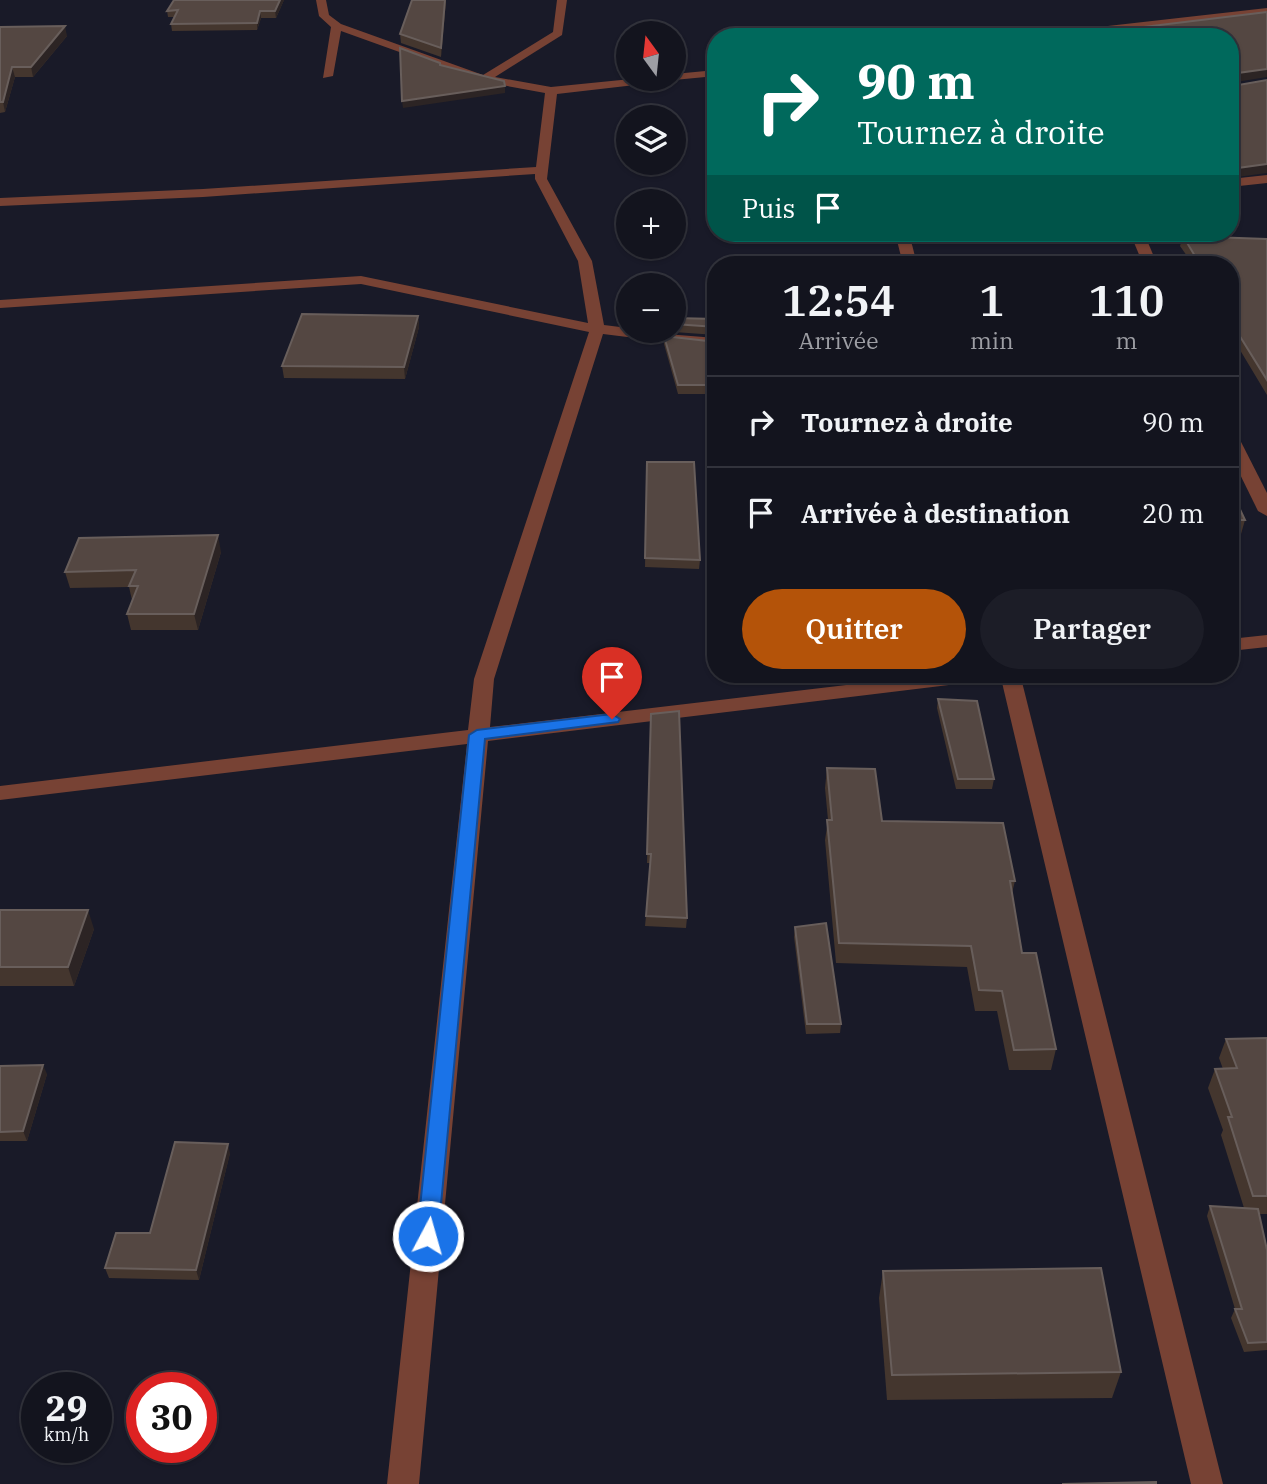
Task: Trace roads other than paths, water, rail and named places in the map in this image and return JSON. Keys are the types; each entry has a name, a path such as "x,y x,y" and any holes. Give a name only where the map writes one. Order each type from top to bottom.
{"street":[{"path":"321,0 324,16 337,26 484,79 551,91 616,84"},
{"path":"484,79 558,33 562,0"},
{"path":"1117,28 1267,11"},
{"path":"327,76 337,26"},
{"path":"686,76 707,74"},
{"path":"403,1484 484,679 597,329 585,261 541,179 551,91"},
{"path":"0,202 542,170"},
{"path":"1239,182 1267,179"},
{"path":"0,304 168,290 361,280 597,329 707,342"},
{"path":"1239,454 1267,511"},
{"path":"1239,644 1267,641"},
{"path":"0,793 914,683"},
{"path":"1012,683 1207,1484"}]}
